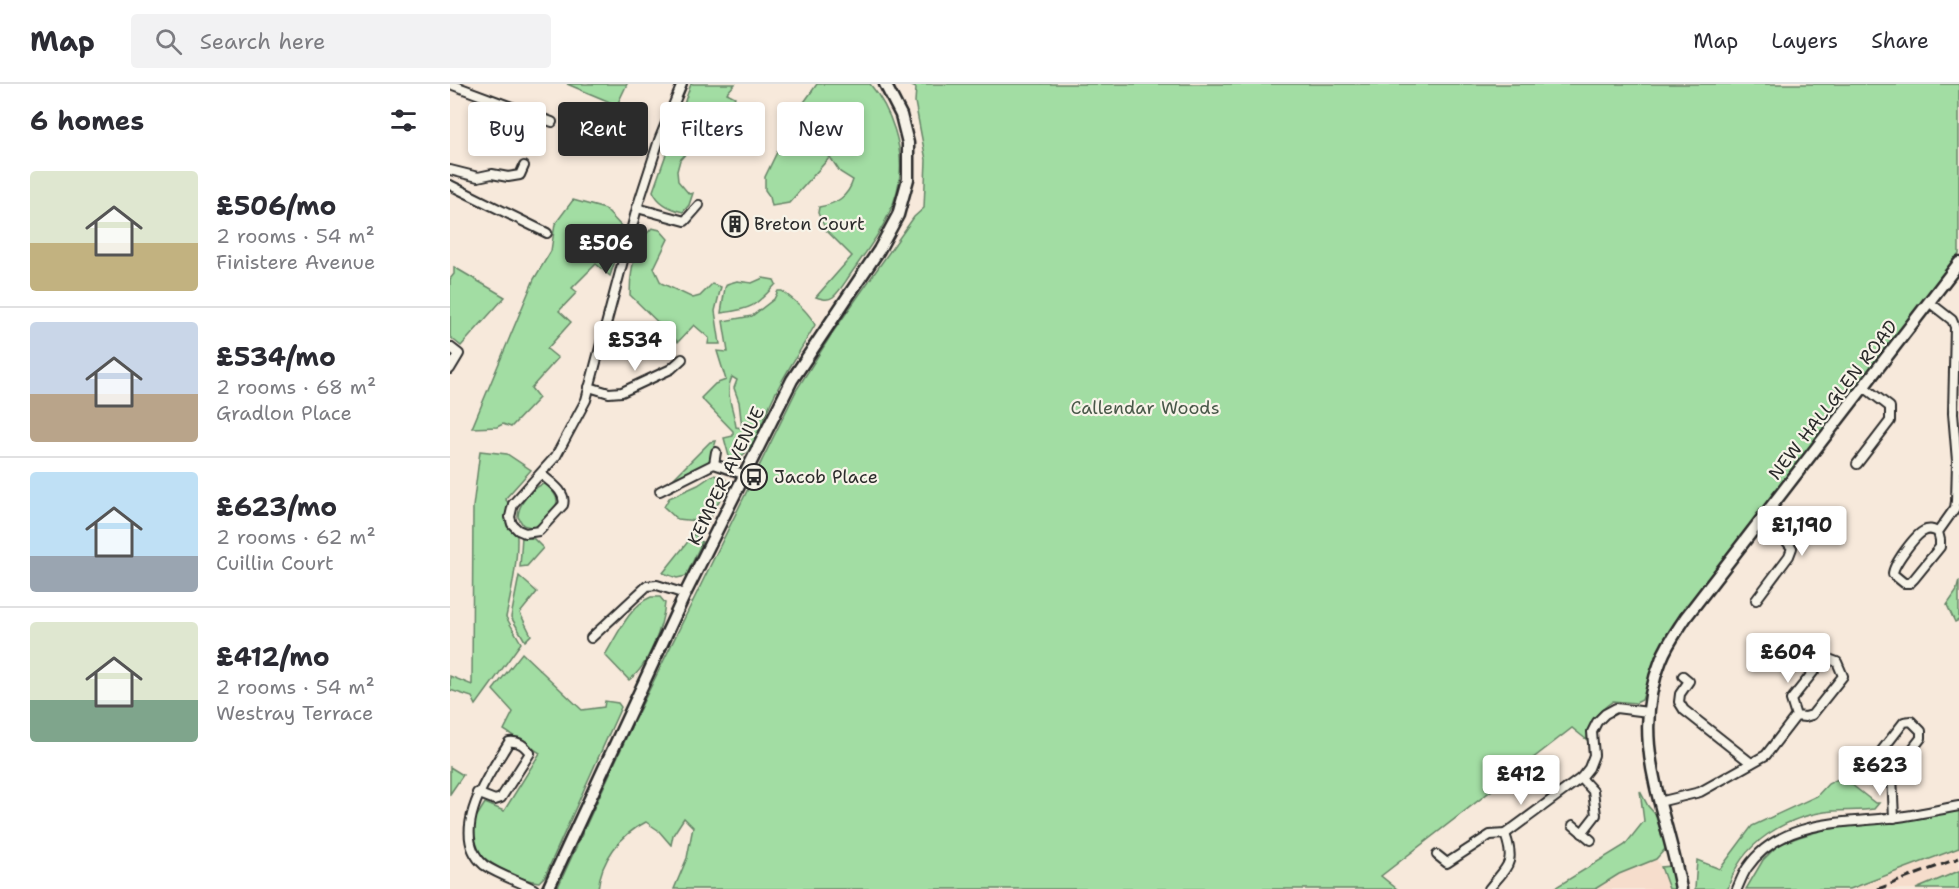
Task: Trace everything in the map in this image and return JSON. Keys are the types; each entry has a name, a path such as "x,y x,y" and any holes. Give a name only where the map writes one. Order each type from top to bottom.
{"street":[{"path":"542,474 562,494 563,505 539,531 531,533 518,530 512,524 511,509 542,474 567,439 586,400 637,208 659,140 682,84"},
{"name":"KEMPER AVENUE","path":"548,889 685,594 792,380 879,250 904,201 908,179 908,143 901,115 885,84"},
{"path":"453,85 552,122"},
{"path":"450,170 478,177 492,174 508,177 520,175 524,166"},
{"path":"450,185 547,233"},
{"path":"637,208 685,221 699,205"},
{"name":"NEW HALLGLEN ROAD","path":"1681,889 1670,838 1659,802 1647,736 1648,711 1655,676 1669,642 1686,616 1959,263"},
{"path":"1929,302 1952,320 1955,327 1953,413 1958,460 1955,508 1938,531 1940,547 1914,579 1910,583 1904,583 1893,574 1895,565 1921,532 1929,529 1938,531"},
{"path":"450,347 459,354 450,369"},
{"path":"590,387 609,393 622,392 671,369 682,359"},
{"path":"1857,464 1890,421 1890,407 1864,387"},
{"path":"714,464 717,452"},
{"path":"660,490 714,464 746,475"},
{"path":"1756,600 1792,549 1783,537 1761,520"},
{"path":"591,638 646,586 657,585 685,594"},
{"path":"1829,659 1837,662 1843,676 1812,715 1796,716 1791,700 1822,661 1829,659"},
{"path":"1683,676 1689,681 1680,694 1679,702 1684,710 1751,763"},
{"path":"1437,855 1447,863 1490,835 1505,834 1581,778 1589,768 1594,755 1592,732 1597,722 1605,714 1616,708 1648,711"},
{"path":"1659,802 1701,792 1766,755 1796,716"},
{"path":"1892,775 1878,764 1876,758 1904,722 1911,721 1921,731 1921,738 1892,775 1894,818"},
{"path":"477,793 495,800 501,798 530,753 525,746 509,742 466,810 461,828 463,840 468,849 482,864 534,889"},
{"path":"1581,778 1593,791 1596,815 1582,833"},
{"path":"1737,889 1751,862 1762,850 1782,836 1808,828 1894,818 1959,806"},
{"path":"1573,825 1591,840"},
{"path":"1489,889 1508,865 1510,849 1505,834"}],"shaded area":[{"path":"1959,826 1959,889 1764,889"},
{"path":"1656,859 1666,875 1669,889 1595,889 1619,874"}],"green space":[{"path":"567,84 627,84 618,102 610,102"},
{"path":"691,84 735,84 727,93 735,97 732,102 685,102"},
{"path":"817,84 870,84 890,117 900,156 899,182 886,220 840,289 833,297 827,299 816,297 852,256 826,230 818,213 819,207 840,199 848,191 853,180 840,172 830,157 789,203 772,206 765,190 765,177 777,152 777,156 864,156 864,102 804,102"},
{"name":"Callendar Woods","path":"908,84 1959,84 1959,254 1669,632 1655,661 1642,700 1636,703 1613,701 1595,718 1589,728 1587,740 1572,728 1381,876 1397,889 674,889 687,858 693,827 684,818 673,835 671,845 658,830 646,822 628,834 608,858 598,889 557,889 633,723 797,389 833,332 914,217 924,208 926,160 915,102 916,88"},
{"path":"665,156 684,156 677,171 678,181 689,194 693,193 689,205 683,212 665,205 653,191"},
{"path":"573,200 605,209 623,228 622,239 610,276 596,264 572,288 577,292 559,311 571,322 547,349 558,358 531,388 539,398 511,427 503,424 497,427 472,428 534,279 551,251 555,224"},
{"path":"652,228 660,230 668,239 654,268 661,283 693,298 700,296 712,284 721,287 715,311 720,344 708,344 709,338 694,325 678,342 630,295 634,259 641,242"},
{"path":"454,267 505,297 461,346 450,337 450,279 454,274"},
{"path":"763,278 774,280 776,284 758,302 747,308 721,313 727,284 737,281 752,283"},
{"path":"778,291 782,291 805,311 815,325 772,400 754,441 741,457 730,460 724,438 733,436 733,431 701,398 715,384 726,380 717,351 728,352 723,321 752,316 774,299","holes":["732,377 737,380 734,388 739,402 742,428 736,427 729,395"]},
{"path":"716,441 709,464 670,482 710,442"},
{"path":"480,451 507,454 531,470 505,499 512,509 516,522 517,538 514,573 506,617 521,643 476,705 472,697 450,690 450,676 472,685 473,507"},
{"path":"713,475 723,477 727,481 726,488 708,522 677,519 664,507 669,498 698,485"},
{"path":"546,484 555,494 556,504 548,517 540,524 532,527 523,525 518,517 520,507 530,493"},
{"path":"694,534 702,542 686,576 677,578 663,573"},
{"path":"522,536 534,539 543,548 527,566 520,567"},
{"path":"519,576 537,592 520,613 531,635 525,641 511,617"},
{"path":"1959,581 1959,620 1955,622 1947,605 1956,592"},
{"path":"651,597 660,597 665,603 661,623 648,656 629,680 605,655 630,614 643,601"},
{"path":"522,653 582,710 604,707 605,701 618,703 621,707 545,876 539,882 516,876 486,859 474,846 469,829 485,803 504,811 540,753 504,730 513,712 493,690"},
{"path":"450,767 463,775 450,794"},
{"path":"1842,777 1875,803 1879,803 1874,809 1833,811 1799,818 1783,825 1754,845 1734,873 1728,889 1695,889 1697,860 1720,869 1752,826 1817,796 1828,784"},
{"path":"1640,791 1655,814 1666,848 1656,859 1619,874 1595,889 1553,889 1625,845 1644,821"},
{"path":"1959,809 1959,848 1850,889 1746,889 1763,860 1778,845 1799,837 1823,830 1946,813"},
{"path":"1671,866 1677,889 1669,889 1661,867"},
{"path":"1959,871 1959,889 1916,889"}],"railway":[{"path":"1878,889 1959,858"}],"place":[{"name":"Breton Court","path":"735,224"},
{"name":"Jacob Place","path":"754,477"}]}
